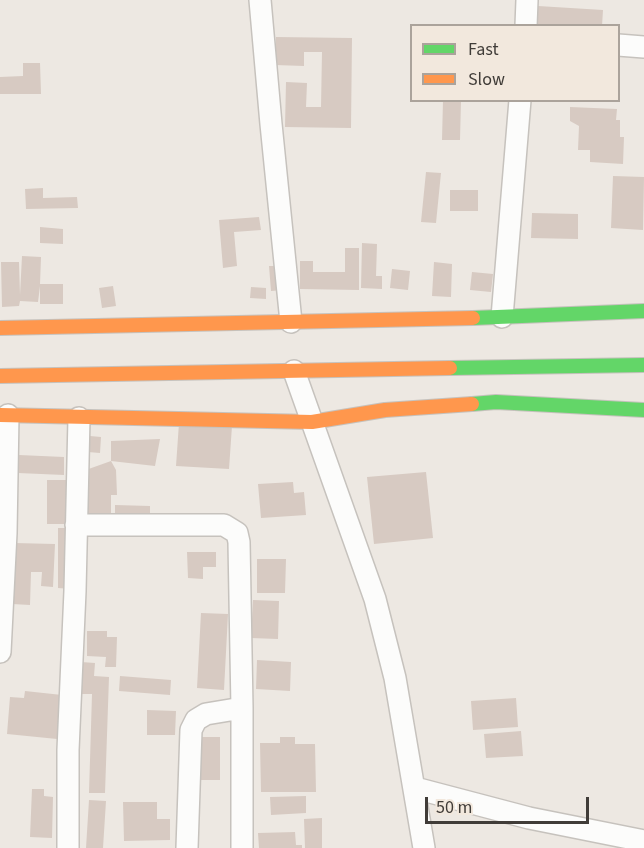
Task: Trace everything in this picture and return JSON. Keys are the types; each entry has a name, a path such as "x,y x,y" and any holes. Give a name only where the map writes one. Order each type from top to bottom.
{"main road":[{"path":"0,328 502,317 644,310"},
{"path":"0,376 644,365"},
{"path":"4,415 312,422 385,410 496,402 644,410"}],"street":[{"path":"260,0 291,322"},
{"path":"526,24 527,0"},
{"path":"620,45 644,47"},
{"path":"502,317 520,102"},
{"path":"294,371 375,599 395,678 424,848"},
{"path":"0,652 6,533 4,415"},
{"path":"68,848 68,750 79,418"},
{"path":"76,525 224,525 237,533 242,708 242,848"},
{"path":"187,848 191,730 196,720 206,714 242,708"},
{"path":"415,788 529,818 644,841"}],"building":[{"path":"538,6 603,10 602,24 537,24"},
{"path":"276,37 352,38 351,128 285,127 286,82 307,83 306,107 321,107 322,52 304,52 304,66 275,65"},
{"path":"23,63 40,63 41,94 0,94 0,77 23,76"},
{"path":"443,102 461,102 460,140 442,140"},
{"path":"570,107 617,109 616,120 620,120 620,137 624,137 623,164 590,162 590,150 578,150 579,126 570,121"},
{"path":"426,172 441,173 436,223 421,222"},
{"path":"613,176 644,177 643,230 611,228"},
{"path":"43,188 43,198 77,197 78,208 26,209 25,189"},
{"path":"450,190 478,190 478,211 450,211"},
{"path":"532,213 578,214 578,239 531,238"},
{"path":"259,217 261,230 234,232 237,266 223,268 219,220"},
{"path":"40,227 63,229 63,244 40,243"},
{"path":"362,243 377,244 376,276 382,276 382,289 361,288"},
{"path":"345,248 359,248 359,290 300,289 300,261 313,261 313,272 345,272"},
{"path":"22,256 41,257 40,284 63,284 63,304 40,304 40,286 38,302 20,301 19,306 2,307 1,262 19,262 20,295"},
{"path":"434,262 452,264 451,297 432,296"},
{"path":"269,266 281,266 283,290 271,291"},
{"path":"392,269 410,271 408,290 390,288"},
{"path":"472,272 493,274 491,292 470,290"},
{"path":"113,286 116,306 102,308 99,288"},
{"path":"251,287 266,288 266,299 250,298"},
{"path":"179,423 232,426 229,469 176,466"},
{"path":"90,436 101,437 100,453 88,452"},
{"path":"160,439 155,466 111,461 111,441"},
{"path":"19,455 64,457 64,475 18,473"},
{"path":"111,461 116,470 117,495 111,495 111,517 84,518 83,471"},
{"path":"426,472 433,538 374,544 367,477"},
{"path":"47,480 67,480 67,524 47,524"},
{"path":"293,482 294,493 304,492 306,515 261,518 258,484"},
{"path":"115,505 150,506 150,520 115,520"},
{"path":"58,528 70,528 71,589 58,588"},
{"path":"14,543 55,544 53,587 41,586 42,572 31,572 30,605 12,604"},
{"path":"187,552 216,552 216,567 203,567 203,579 188,578"},
{"path":"257,559 286,559 285,593 257,593"},
{"path":"253,600 279,601 278,639 251,638"},
{"path":"201,613 228,614 224,690 197,688"},
{"path":"87,631 107,631 107,637 117,637 116,667 105,667 106,657 87,656"},
{"path":"257,660 291,662 290,691 256,689"},
{"path":"81,662 95,663 94,676 109,677 105,793 89,793 92,694 79,694"},
{"path":"120,676 171,680 170,695 119,691"},
{"path":"25,691 62,695 57,739 7,734 10,697 24,698"},
{"path":"516,698 518,727 473,730 471,701"},
{"path":"147,710 176,711 175,735 147,735"},
{"path":"521,731 523,756 486,758 484,734"},
{"path":"198,737 220,737 220,780 198,780"},
{"path":"280,737 295,737 295,744 315,744 316,792 261,792 260,743 280,743"},
{"path":"32,789 44,789 44,796 53,797 52,838 30,837"},
{"path":"306,796 306,813 271,815 270,797"},
{"path":"89,800 106,801 103,848 86,848"},
{"path":"123,802 157,802 157,819 170,819 170,840 124,841"},
{"path":"322,818 322,848 305,848 304,819"},
{"path":"295,832 296,845 302,845 302,848 259,848 258,833"}],"traffic: fast":[{"path":"473,318 644,311"},
{"path":"450,368 644,365"},
{"path":"472,404 496,402 644,410"}],"traffic: slow":[{"path":"0,328 473,318"},
{"path":"0,376 450,368"},
{"path":"0,415 312,422 385,410 472,404"}]}
